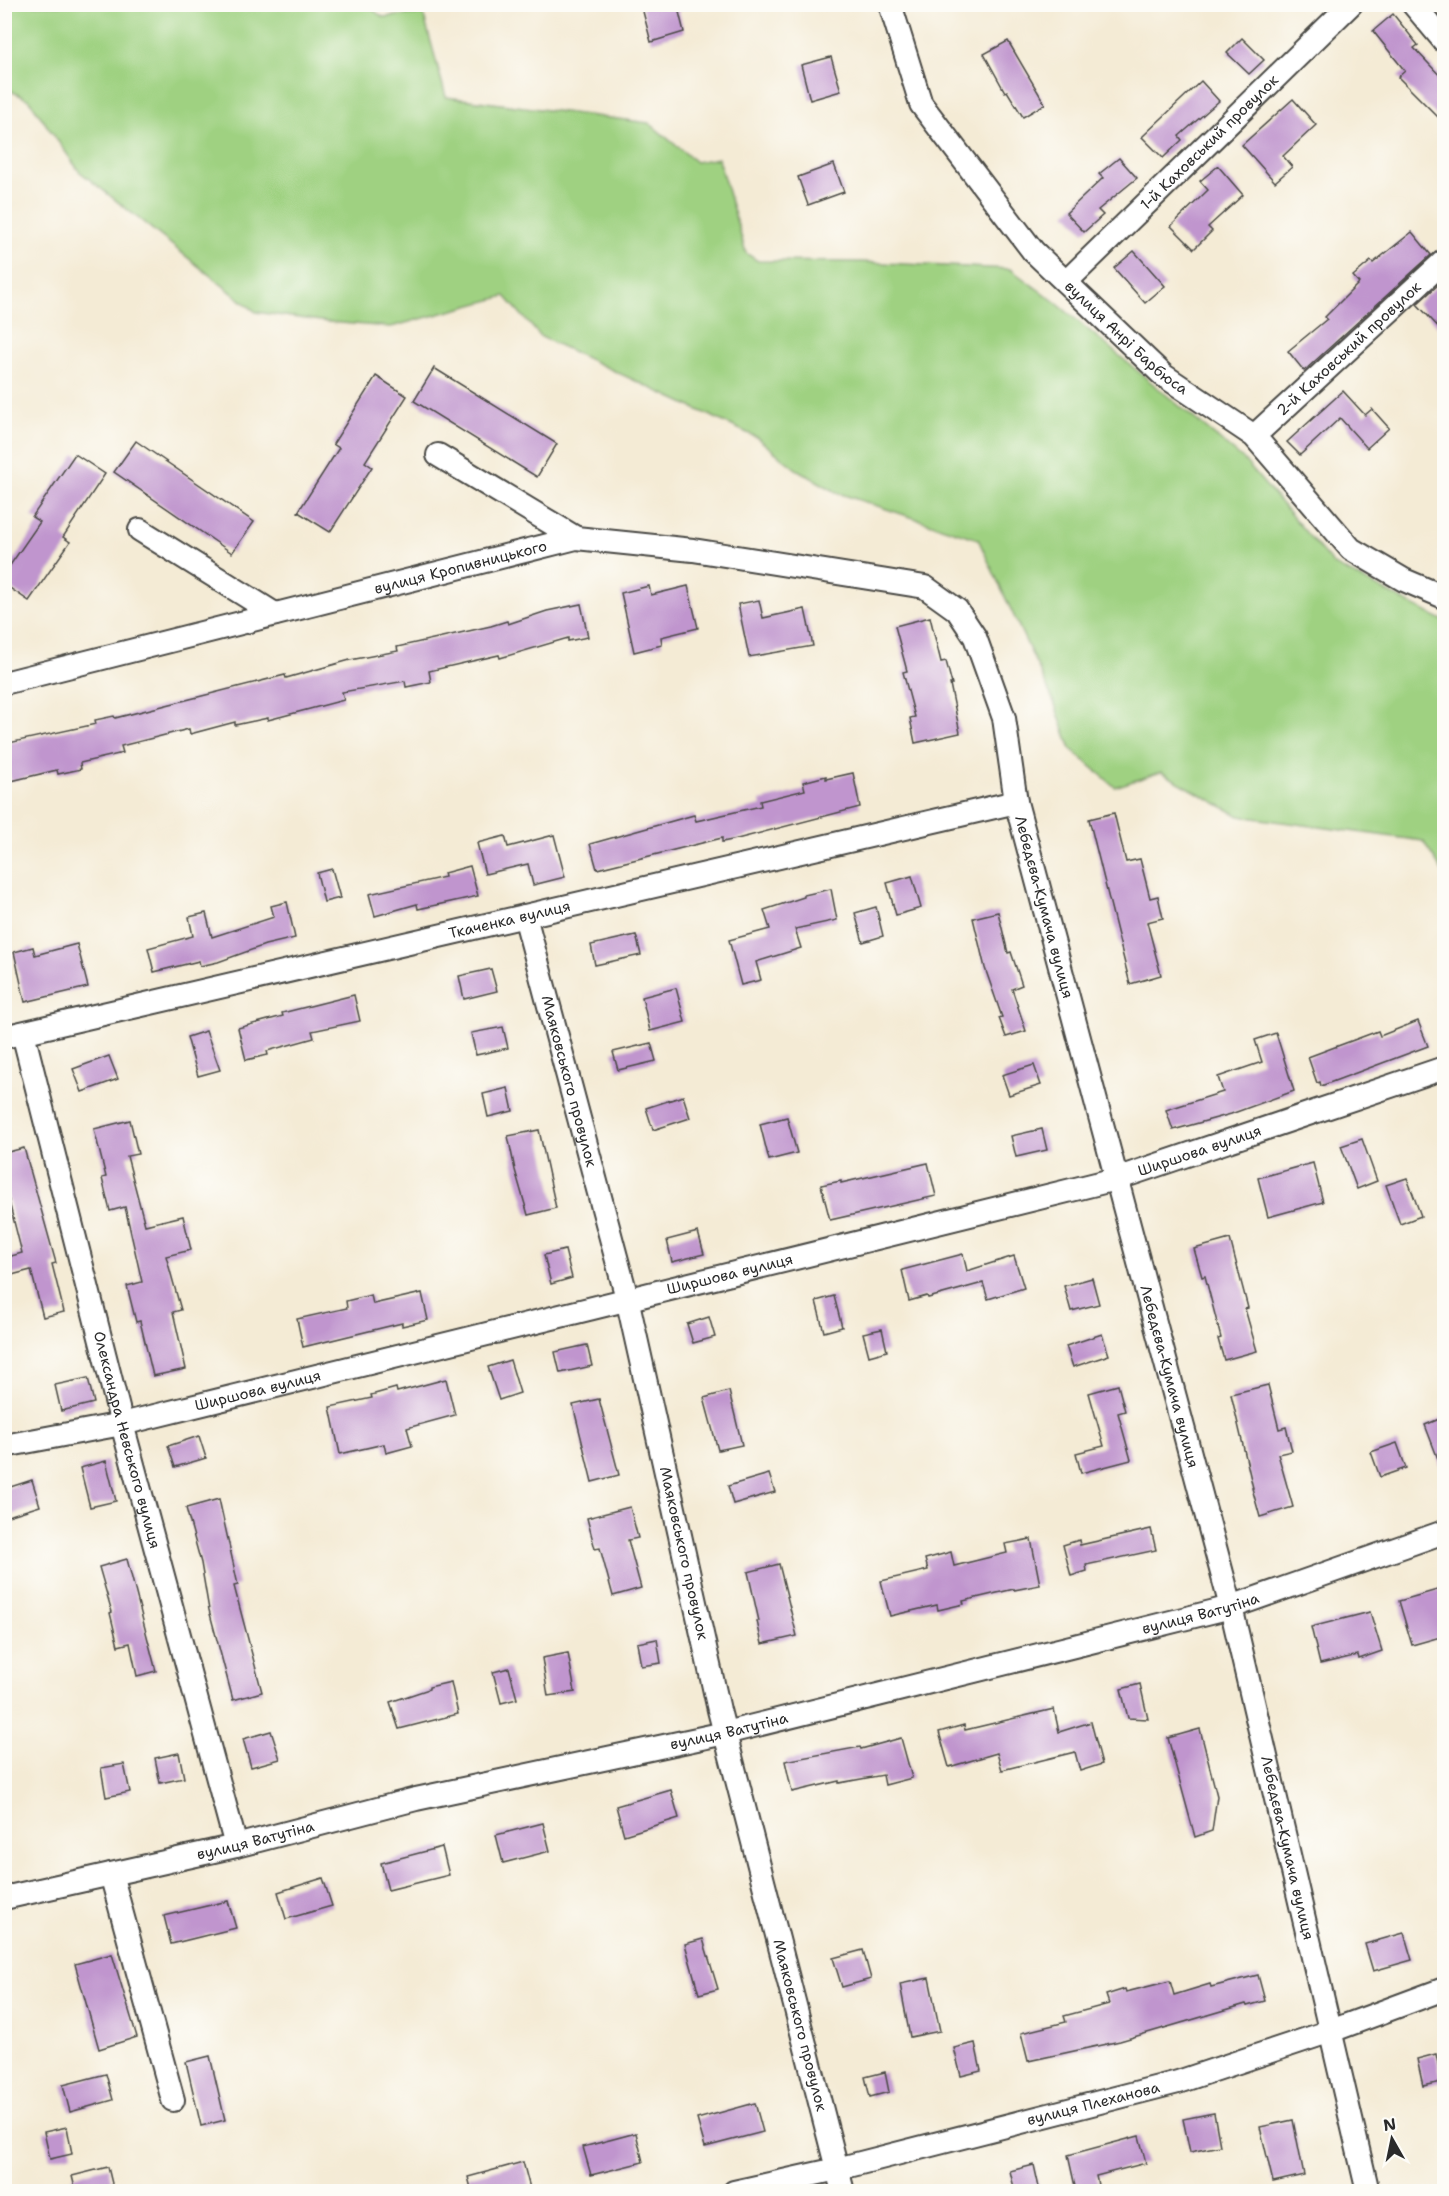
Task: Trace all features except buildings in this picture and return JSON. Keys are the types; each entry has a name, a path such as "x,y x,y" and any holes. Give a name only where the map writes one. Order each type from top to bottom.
{"street":[{"name":"вулиця Анрі Барбюса","path":"890,4 921,104 1033,251 1163,375 1254,436 1351,549 1404,580 1444,597"},
{"name":"1-й Каховський провулок","path":"1066,282 1351,4"},
{"path":"1413,4 1444,41"},
{"name":"2-й Каховський провулок","path":"1254,436 1444,261"},
{"path":"438,455 576,538"},
{"path":"140,530 274,614"},
{"name":"вулиця Кропивницького","path":"4,684 576,538 693,550 925,587"},
{"name":"Лебедєва-Кумача вулиця","path":"925,587 957,610 975,637 1004,718 1016,802 1231,1607 1368,2192"},
{"name":"Ткаченка вулиця","path":"14,1035 1016,802"},
{"name":"Маяковського провулок","path":"525,915 627,1298 725,1733 843,2192"},
{"name":"Олександра Невського вулиця","path":"14,1035 237,1846"},
{"name":"Ширшова вулиця","path":"4,1446 122,1424 1116,1179 1444,1068"},
{"name":"вулиця Ватутіна","path":"4,1898 237,1846 416,1799 725,1733 1231,1607 1444,1532"},
{"path":"111,1874 173,2100"},
{"name":"вулиця Плеханова","path":"734,2192 837,2169 1178,2082 1331,2031 1444,1989"}],"green space":[{"path":"5,5 366,5 383,17 423,13 446,97 649,123 696,162 718,158 746,253 758,261 861,262 1010,269 1054,301 1244,460 1334,565 1444,621 1444,874 1423,841 1239,816 1161,772 1115,787 1071,749 1054,702 978,539 838,493 796,469 756,437 541,337 505,296 391,327 328,322 256,312 79,171 29,100 5,88"}]}
